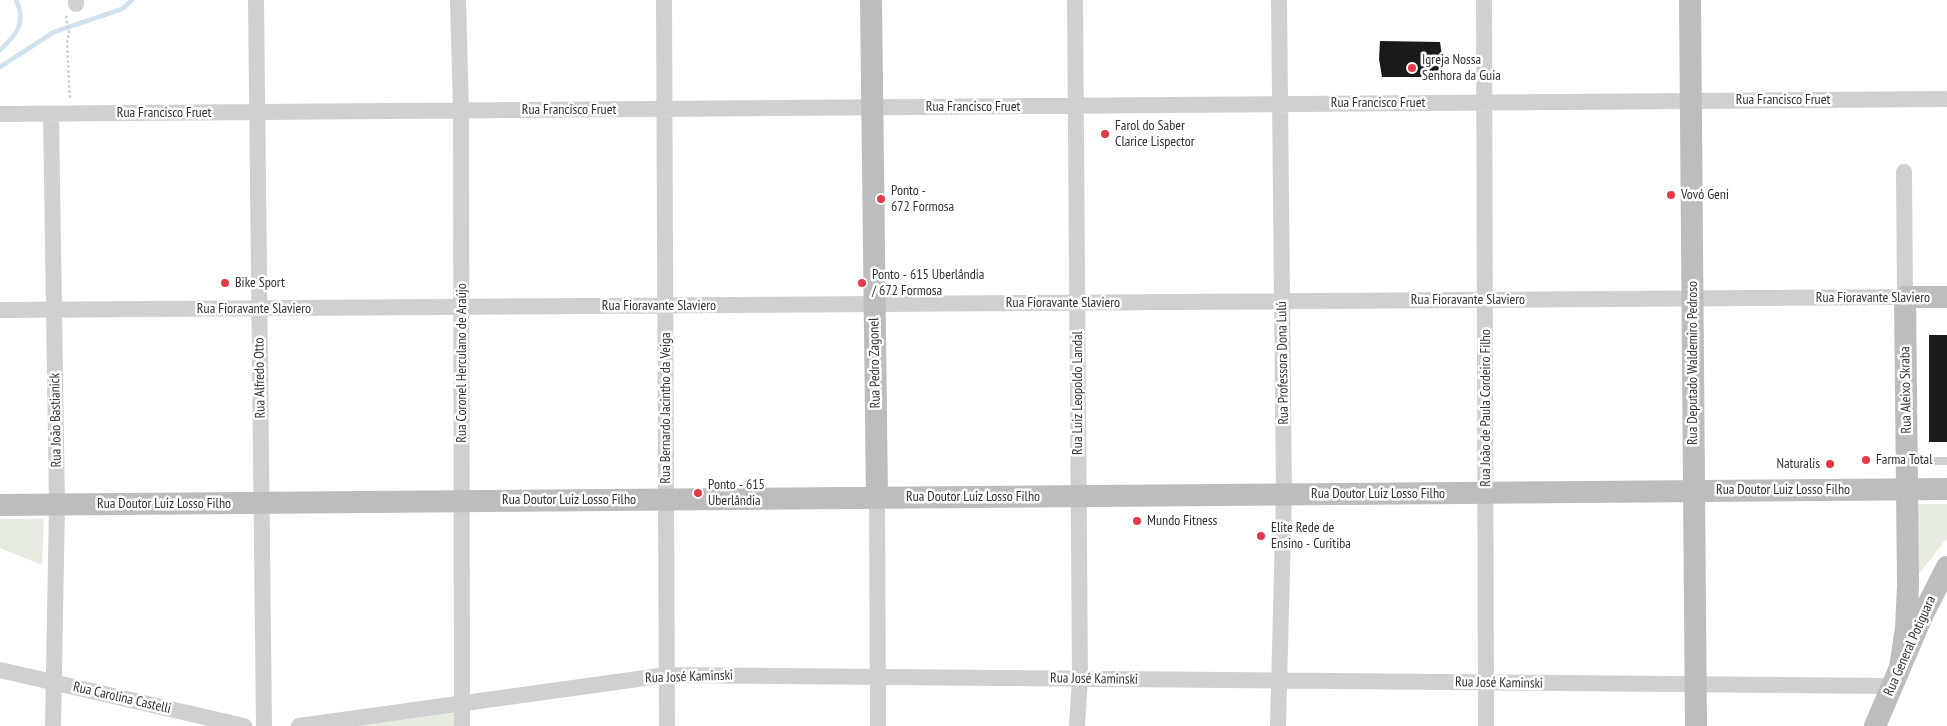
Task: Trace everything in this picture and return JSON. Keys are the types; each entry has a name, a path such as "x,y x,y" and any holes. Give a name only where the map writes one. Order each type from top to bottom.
{"street":[{"name":"Rua Alfredo Otto","path":"256,0 264,726"},
{"name":"Rua Coronel Herculano de Araújo","path":"458,0 461,111 462,726"},
{"name":"Rua Bernardo Jacintho da Veiga","path":"664,0 667,726"},
{"name":"Rua Pedro Zagonel","path":"871,0 878,726"},
{"name":"Rua Luiz Leopoldo Landal","path":"1075,0 1080,679 1078,726"},
{"name":"Rua Professora Dona Lulú","path":"1278,726 1284,494 1279,0"},
{"name":"Rua João de Paula Cordeiro Filho","path":"1484,0 1486,726"},
{"name":"Rua Deputado Waldemiro Pedroso","path":"1690,0 1696,726"},
{"name":"Rua Francisco Fruet","path":"0,114 1947,99"},
{"name":"Rua João Bastianick","path":"51,114 57,505 53,726"},
{"name":"Rua Aleixo Skraba","path":"1896,677 1906,628 1908,586 1904,172"},
{"name":"Rua Fioravante Slaviero","path":"0,310 1947,297"},
{"name":"Rua Doutor Luiz Losso Filho","path":"0,505 1947,489"},
{"path":"1908,586 1923,587 1932,583 1946,569"},
{"name":"Rua General Potiguara","path":"1875,726 1923,614 1946,569"},
{"name":"Rua Carolina Castelli","path":"0,670 244,726"},
{"name":"Rua José Kaminski","path":"299,726 667,675 1695,684 1896,677"}],"lane":[{"path":"1932,462 1947,461"}],"path":[{"path":"66,18 69,32 67,43 71,114"}],"shaded area":[{"path":"1916,504 1947,504 1947,538 1915,579"},
{"path":"0,519 44,519 42,565 0,548"},
{"path":"454,713 455,726 353,726"}],"building":[{"name":"Igreja Nossa Senhora da Guia","path":"1380,41 1440,42 1445,77 1382,77 1379,59"},
{"path":"1929,335 1947,335 1947,442 1929,442"}],"waterway":[{"path":"0,50 15,34 20,22 19,8 16,0"},
{"path":"0,67 54,32 122,9 132,0"}],"place":[{"name":"Igreja Nossa Senhora da Guia","path":"1412,68"},
{"name":"Farol do Saber Clarice Lispector","path":"1105,134"},
{"name":"Vovó Geni","path":"1671,195"},
{"name":"Ponto - 672 Formosa","path":"881,199"},
{"name":"Bike Sport","path":"225,283"},
{"name":"Ponto - 615 Uberlândia / 672 Formosa","path":"862,283"},
{"name":"Farma Total","path":"1866,460"},
{"name":"Naturalis","path":"1830,464"},
{"name":"Ponto - 615 Uberlândia","path":"698,493"},
{"name":"Mundo Fitness","path":"1137,521"},
{"name":"Elite Rede de Ensino - Curitiba","path":"1261,536"}]}
